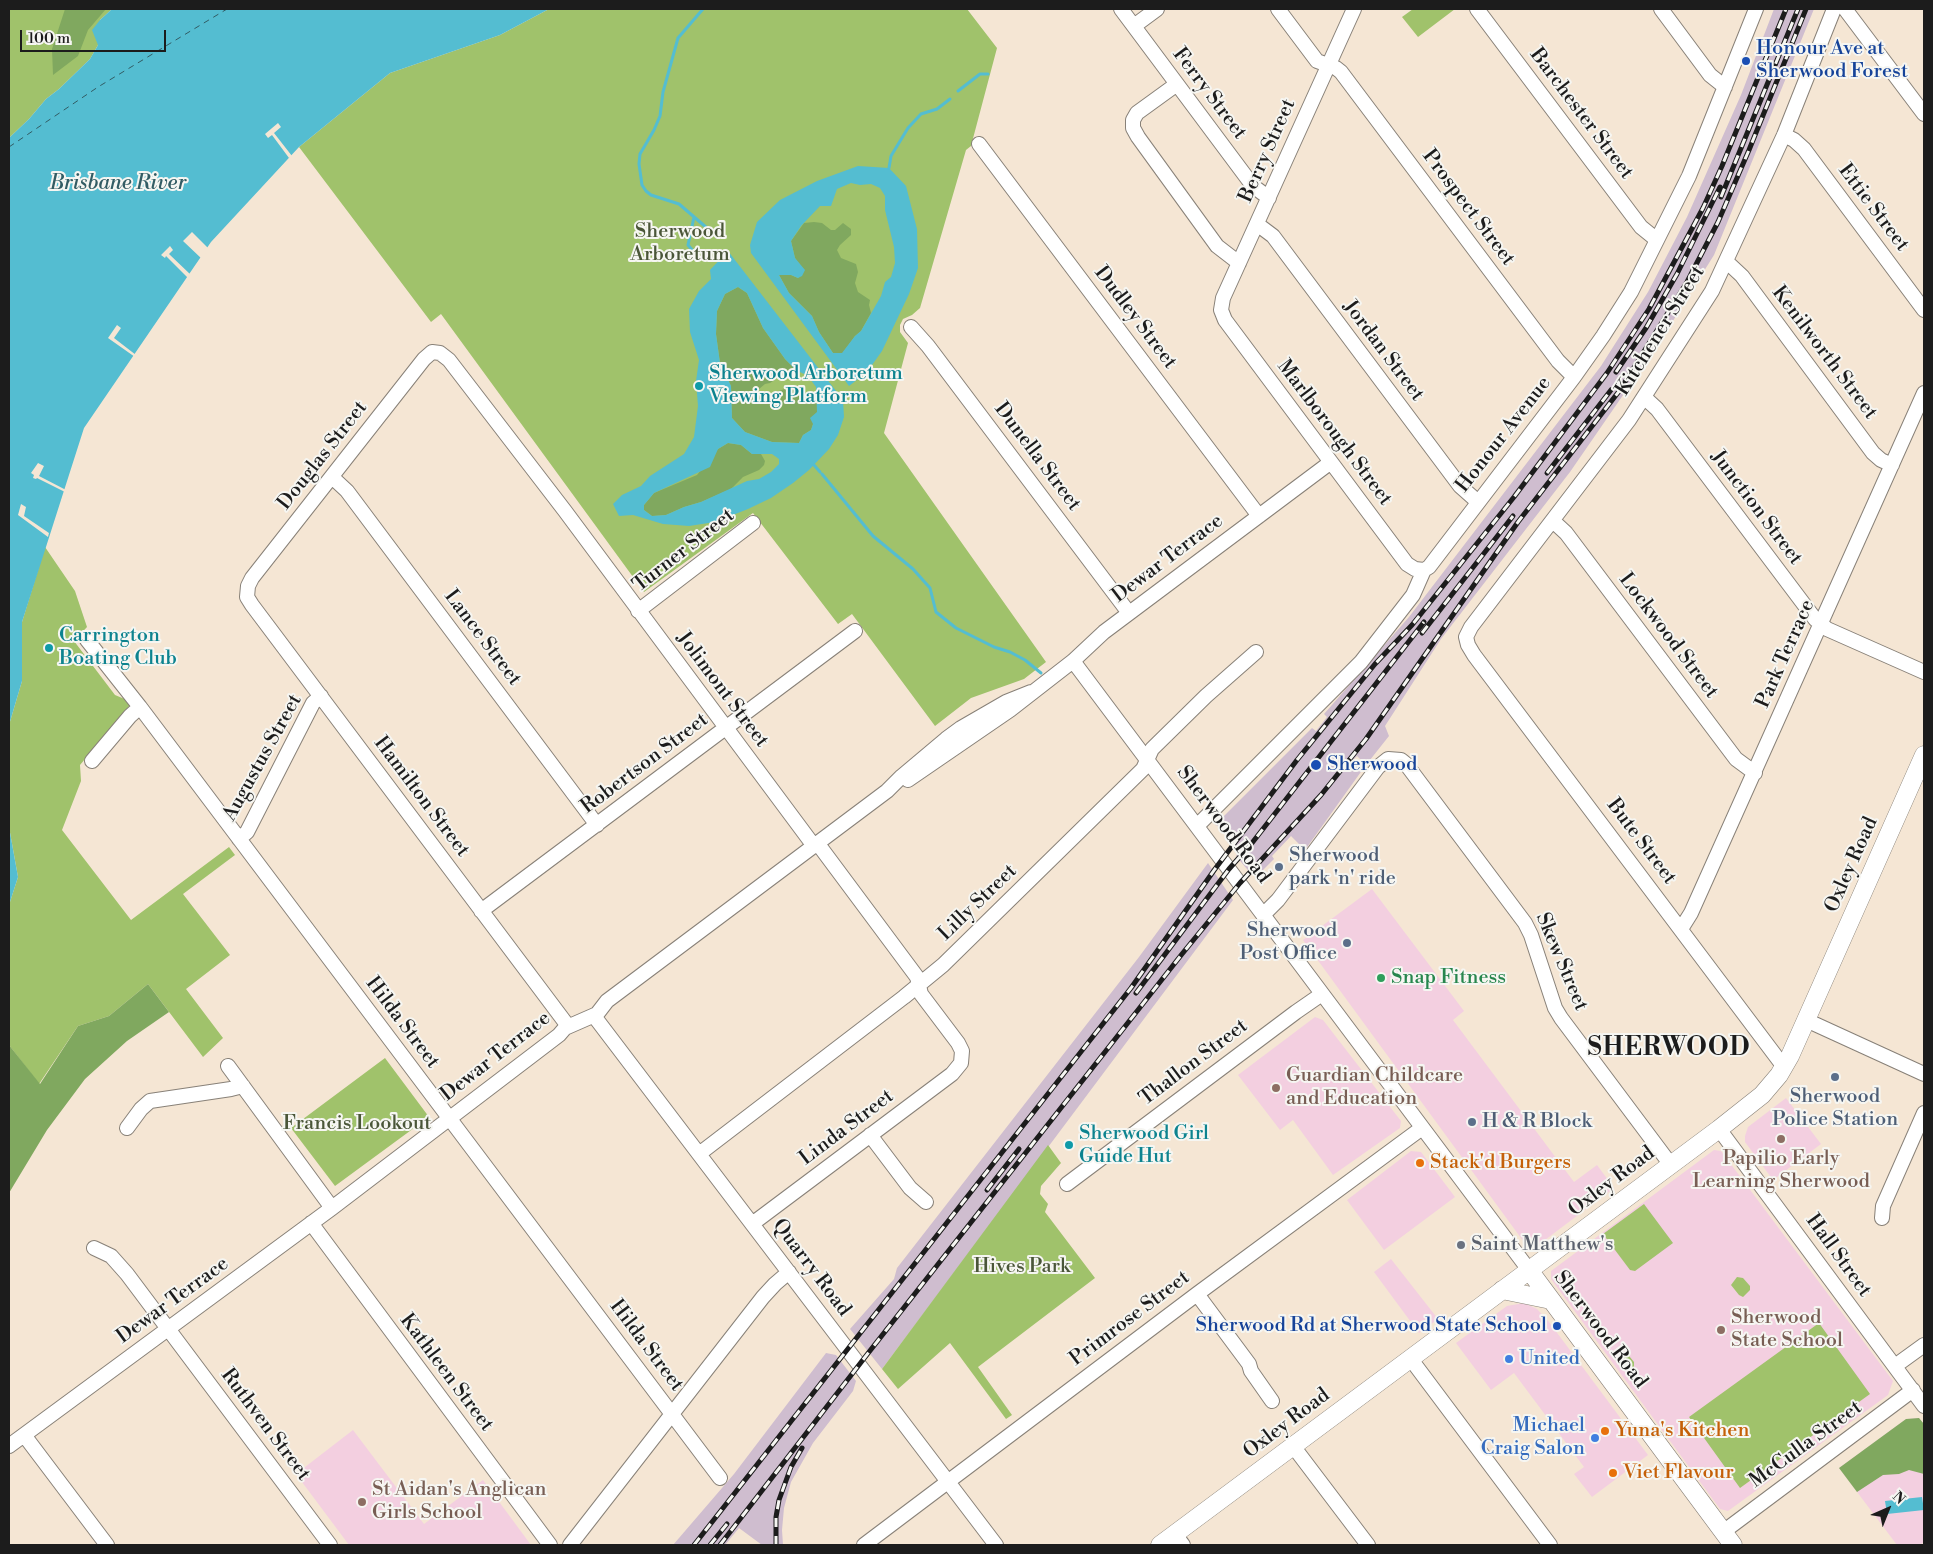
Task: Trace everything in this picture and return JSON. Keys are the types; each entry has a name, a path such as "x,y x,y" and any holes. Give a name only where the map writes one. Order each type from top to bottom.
{"main road":[{"name":"Oxley Road","path":"1160,1545 1179,1540 1293,1446 1671,1165 1762,1095 1784,1067 1924,755"},
{"name":"Sherwood Road","path":"1529,1270 1728,1539"},
{"path":"1502,1290 1551,1300"}],"street":[{"name":"Ferry Street","path":"1121,9 1253,186 1269,198"},
{"path":"1134,26 1157,9"},
{"name":"Prospect Street","path":"1278,9 1315,59 1321,64 1336,68 1344,75 1558,361 1574,377"},
{"name":"Berry Street","path":"1221,310 1222,302 1239,263 1354,9"},
{"name":"Barchester Street","path":"1477,9 1641,227 1657,240"},
{"path":"1661,9 1710,75 1725,87"},
{"name":"Honour Avenue","path":"1197,826 1360,662 1413,595 1424,570 1430,567 1574,377 1624,304 1690,176 1756,9"},
{"name":"Kitchener Street","path":"1466,641 1471,627 1553,521 1644,397 1712,291 1784,135 1834,9"},
{"path":"1845,9 1924,114"},
{"path":"1176,84 1137,113 1133,120 1133,128 1217,246 1239,263"},
{"name":"Ettie Street","path":"1784,135 1794,140 1804,149 1924,310"},
{"name":"Dudley Street","path":"979,144 1259,516"},
{"name":"Jordan Street","path":"1257,224 1273,236 1460,486 1478,502"},
{"name":"Kenilworth Street","path":"1727,262 1742,276 1873,452 1881,460 1892,465"},
{"name":"Marlborough Street","path":"1221,310 1225,320 1407,564 1415,569 1424,570"},
{"name":"Dunella Street","path":"911,327 928,346 1130,613"},
{"name":"Douglas Street","path":"247,590 252,578 424,360 436,352"},
{"name":"Jolimont Street","path":"436,352 449,360 565,511 811,842 821,848 917,977 921,994 960,1047 962,1060"},
{"name":"Park Terrace","path":"1681,929 1691,913 1755,773 1924,393"},
{"name":"Junction Street","path":"1644,397 1657,409 1815,619 1827,629 1924,672"},
{"name":"Dewar Terrace","path":"9,1446 311,1224 568,1026 594,1016 607,1000 887,791 906,781 958,747 1010,710 1073,660 1098,637 1331,462"},
{"name":"Lance Street","path":"332,477 347,491 596,825"},
{"name":"Lockwood Street","path":"1553,521 1566,534 1736,759 1755,773"},
{"name":"Turner Street","path":"638,611 753,523"},
{"name":"Hamilton Street","path":"247,590 247,597 252,605 568,1026"},
{"name":"Robertson Street","path":"481,911 855,631"},
{"name":"Hilda Street","path":"87,640 140,707 720,1478"},
{"name":"Bute Street","path":"1466,641 1470,649 1784,1067"},
{"name":"Lilly Street","path":"698,1154 943,966 1143,769 1152,749 1206,696 1256,652"},
{"name":"Sherwood Road","path":"1073,660 1529,1270"},
{"name":"Augustus Street","path":"239,839 247,832 314,702 321,696"},
{"path":"92,761 140,707"},
{"name":"Skew Street","path":"1263,914 1278,900 1378,767 1384,761 1392,758 1401,760 1406,764 1525,923 1561,1018 1671,1165"},
{"name":"Thallon Street","path":"1068,1184 1322,994"},
{"name":"Quarry Road","path":"594,1016 996,1545"},
{"path":"1806,1020 1924,1074"},
{"name":"Linda Street","path":"752,1224 952,1074 959,1067 962,1060"},
{"path":"228,1066 332,1208"},
{"path":"127,1128 140,1110 150,1101 243,1086"},
{"path":"1882,1218 1883,1206 1924,1114"},
{"name":"Primrose Street","path":"864,1545 1197,1294 1422,1128"},
{"name":"Hall Street","path":"1719,1129 1924,1406"},
{"path":"870,1135 910,1188 926,1202"},
{"name":"Kathleen Street","path":"311,1224 550,1545"},
{"name":"Ruthven Street","path":"94,1248 111,1256 117,1262 330,1545"},
{"path":"570,1545 763,1297 789,1272"},
{"path":"1197,1294 1249,1364 1251,1372 1272,1401"},
{"path":"1895,1366 1924,1345"},
{"path":"1410,1358 1550,1545"},
{"name":"McCulla Street","path":"1728,1539 1913,1390"},
{"path":"24,1435 107,1545"},
{"path":"1293,1446 1368,1545"}],"shaded area":[{"path":"1774,9 1814,9 1714,255 1661,340 1570,472 1441,639 1385,726 1389,736 1366,765 1357,756 1353,760 1363,769 1305,850 1291,836 1272,856 1274,859 1258,875 1256,872 1252,875 1236,856 1240,850 1227,842 1231,839 1222,827 1215,825 1312,728 1316,731 1327,717 1324,714 1409,617 1601,366 1648,292 1687,217 1741,95"},
{"path":"1208,863 1233,900 882,1369 850,1329 894,1279 897,1268 1139,957"},
{"path":"1372,889 1464,1011 1453,1020 1574,1182 1597,1165 1614,1188 1533,1249 1529,1249 1303,940"},
{"path":"1315,1017 1323,1020 1401,1121 1400,1128 1333,1175 1293,1120 1280,1130 1238,1075"},
{"name":"Papilio Early Learning Sherwood","path":"1786,1098 1821,1144 1773,1180 1745,1142 1745,1136 1748,1127"},
{"name":"Sherwood State School","path":"1714,1150 1721,1151 1893,1381 1888,1395 1728,1511 1720,1509 1551,1279 1551,1271"},
{"path":"1411,1151 1421,1152 1455,1197 1384,1250 1347,1200"},
{"path":"1391,1259 1438,1319 1419,1333 1374,1272"},
{"path":"1524,1303 1537,1309 1549,1322 1648,1455 1592,1497 1574,1474 1584,1467 1514,1373 1491,1390 1456,1343 1507,1306"},
{"path":"826,1353 836,1355 856,1381 853,1391 813,1443 791,1482 784,1508 783,1545 762,1545 739,1528 725,1545 673,1545 734,1474"},
{"path":"1919,1418 1924,1424 1924,1542 1920,1545 1897,1545 1839,1468 1906,1419"},
{"name":"St Aidan's Anglican Girls School","path":"353,1430 424,1524 483,1480 531,1545 349,1545 296,1474"}],"green space":[{"path":"9,9 112,9 100,20 98,45 90,59 46,99 9,138"},
{"path":"65,9 106,9 88,30 78,56 53,75 52,49"},
{"name":"Sherwood Arboretum","path":"549,9 967,9 997,48 971,146 966,150 920,308 912,315 903,319 900,325 900,332 908,343 884,433 1046,662 1024,679 971,698 935,726 852,614 838,624 753,513 644,592 441,314 431,322 299,147 390,73 500,35"},
{"path":"1413,9 1455,9 1418,37 1402,17"},
{"path":"804,223 822,223 831,230 835,230 843,223 851,229 851,235 837,250 841,258 856,264 858,272 855,283 858,292 870,300 871,313 861,331 842,354 833,353 819,332 812,316 789,293 779,275 791,275 798,278 804,270 795,258 791,241"},
{"path":"738,287 747,293 763,328 785,359 796,370 790,370 784,374 776,374 776,379 759,389 757,395 767,404 774,402 779,391 787,388 797,390 802,396 805,393 813,394 817,400 817,412 811,430 803,435 799,443 772,442 745,432 732,418 731,386 720,363 716,334 717,311 725,294"},
{"path":"728,443 741,445 752,454 761,454 765,461 764,465 759,470 743,477 731,489 701,502 666,515 652,516 644,510 644,505 654,493 697,475 718,449"},
{"path":"45,547 75,591 87,627 74,641 115,695 127,700 130,705 80,765 81,781 62,830 131,920 229,847 235,855 183,894 230,955 186,989 223,1038 203,1057 148,984 109,1016 78,1026 39,1084 9,1045 9,905 18,877 9,827 9,725 22,681 22,622"},
{"path":"148,984 169,1012 127,1041 85,1079 47,1130 9,1193 9,1045 40,1084 78,1026 109,1016"},
{"name":"Francis Lookout","path":"385,1058 429,1117 335,1186 291,1128"},
{"name":"Hives Park","path":"1048,1145 1061,1163 1041,1186 1040,1194 1048,1204 1045,1212 1095,1278 978,1367 1012,1415 1006,1419 950,1343 898,1389 882,1369"},
{"path":"1644,1204 1673,1243 1635,1271 1630,1270 1603,1234"},
{"path":"1737,1277 1743,1278 1750,1286 1750,1290 1743,1297 1731,1285"},
{"path":"1819,1323 1870,1394 1740,1488 1689,1417"},
{"path":"1625,1351 1634,1362 1634,1367 1627,1371 1618,1359 1618,1356"},
{"path":"1919,1418 1924,1424 1924,1474 1909,1470 1899,1474 1883,1475 1857,1492 1839,1468 1906,1419"}],"water":[{"name":"Brisbane River","path":"112,9 549,9 500,35 390,73 299,147 211,242 84,428 22,622 22,681 9,725 9,138 46,99 90,59 98,45 92,30"},
{"path":"858,166 889,168 906,186 917,229 918,268 909,294 882,351 867,372 849,386 751,253 750,245 757,222 780,200 817,181","holes":["851,183 860,185 871,184 880,188 885,196 885,210 894,247 895,263 891,277 885,282 881,296 861,331 842,353 833,353 819,332 812,316 789,293 779,275 791,275 798,278 802,276 805,270 795,258 791,241 801,226 820,206 831,206 837,189"]},
{"path":"728,251 843,400 844,417 838,435 829,449 809,470 793,483 771,498 715,522 689,526 663,524 633,515 619,516 613,504 622,495 641,486 650,476 684,454 694,437 698,406 696,381 699,360 690,332 689,309 699,291 711,279 710,270","holes":["738,287 747,293 763,328 785,359 796,370 808,376 816,387 817,412 810,418 813,424 811,430 803,435 799,443 772,442 745,432 732,418 731,386 720,363 716,334 717,311 725,294","728,443 741,445 752,454 772,454 779,459 779,464 771,472 759,479 747,481 701,502 666,515 652,516 644,510 644,505 654,493 710,467 718,449"]},
{"path":"9,827 18,877 9,905"},
{"path":"1922,1497 1924,1510 1887,1514 1885,1501"}],"pier":[{"path":"278,123 281,127 274,133 292,156 289,158 272,135 268,138 265,134"},
{"path":"192,232 209,249 202,259 183,241"},
{"path":"170,246 173,250 169,254 191,275 188,278 166,256 165,258 161,255"},
{"path":"117,325 121,328 114,338 136,355 135,357 108,338"},
{"path":"38,463 44,466 39,476 66,490 65,492 37,478 33,478 34,475 31,473"},
{"path":"21,504 26,507 24,516 49,533 48,537 18,515"}],"waterway":[{"path":"703,9 678,38 663,92 660,116 640,154 639,164 642,185 646,191 651,195 679,204 707,228"},
{"path":"958,91 980,74 988,74"},
{"path":"889,168 891,156 908,128 921,114 937,109 950,99"},
{"path":"693,251 688,245 694,217"},
{"path":"814,465 820,472"},
{"path":"822,474 873,536 913,569 930,588 936,612 956,628 994,647 1010,652 1025,660 1041,673"}],"ferry route":[{"path":"9,147 98,87 227,9"}],"railway":[{"path":"694,1545 1131,988 1215,869 1297,760 1375,664 1412,625 1514,497 1607,373 1649,309 1703,208 1786,9"},
{"path":"1721,197 1798,9"},
{"path":"720,1545 1182,954 1240,883 1321,795 1366,739 1518,522 1620,390 1687,282 1718,222 1806,9"},
{"path":"1616,372 1646,328 1677,274 1720,187"},
{"path":"1547,473 1611,390"},
{"path":"1422,633 1513,516"},
{"path":"1136,993 1229,869 1252,843 1424,622"},
{"path":"987,1190 1019,1149"},
{"path":"776,1545 776,1517 779,1500 791,1467 802,1448"},
{"path":"710,1545 727,1524"}],"place":[{"name":"Honour Ave at Sherwood Forest","path":"1746,61"},
{"name":"Sherwood Arboretum Viewing Platform","path":"699,386"},
{"name":"Carrington Boating Club","path":"49,648"},
{"name":"Sherwood","path":"1316,765"},
{"name":"Sherwood park 'n' ride","path":"1279,867"},
{"name":"Sherwood Post Office","path":"1347,943"},
{"name":"Snap Fitness","path":"1381,978"},
{"name":"Sherwood Police Station","path":"1835,1077"},
{"name":"Guardian Childcare and Education","path":"1276,1088"},
{"name":"H & R Block","path":"1472,1122"},
{"name":"Papilio Early Learning Sherwood","path":"1781,1139"},
{"name":"Sherwood Girl Guide Hut","path":"1069,1145"},
{"name":"Stack'd Burgers","path":"1420,1163"},
{"name":"Saint Matthew's","path":"1461,1245"},
{"name":"Sherwood Rd at Sherwood State School","path":"1557,1326"},
{"name":"Sherwood State School","path":"1721,1330"},
{"name":"United","path":"1509,1359"},
{"name":"Yuna's Kitchen","path":"1605,1431"},
{"name":"Michael Craig Salon","path":"1595,1438"},
{"name":"Viet Flavour","path":"1613,1473"},
{"name":"St Aidan's Anglican Girls School","path":"362,1502"}],"district":[{"name":"SHERWOOD","path":"1669,1049"}]}
